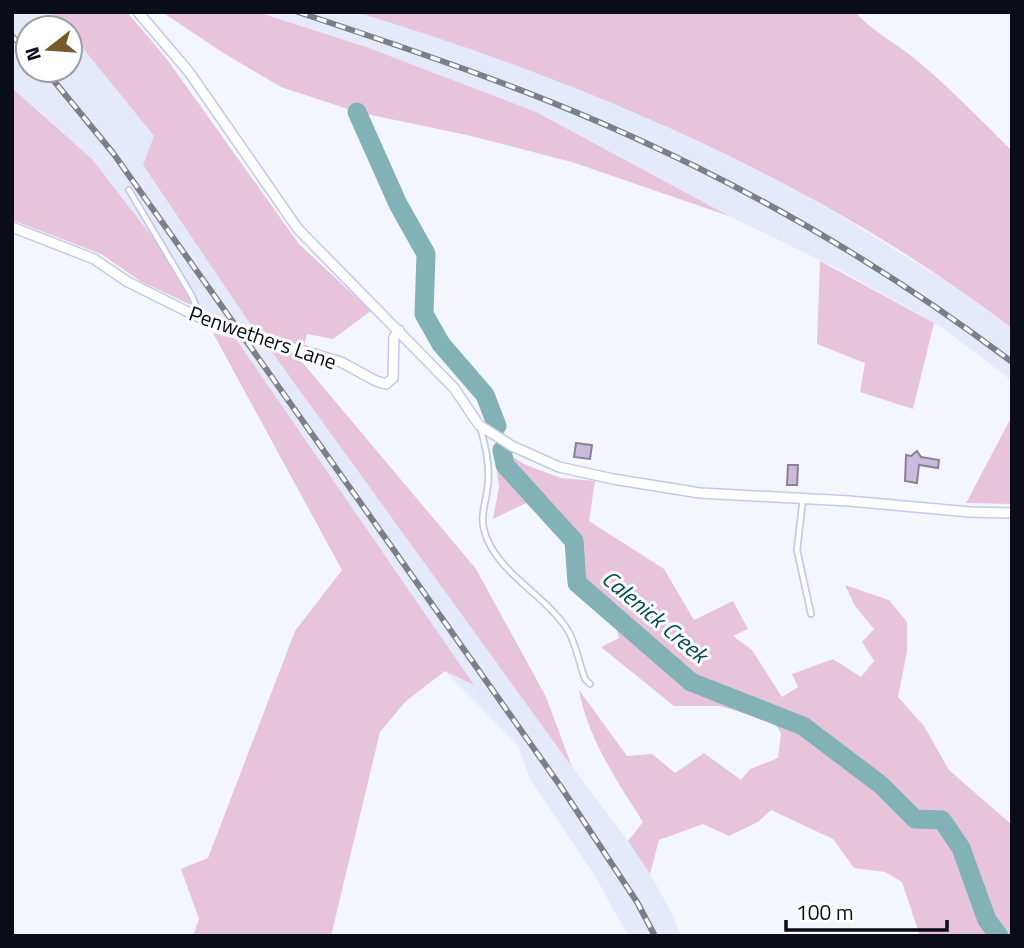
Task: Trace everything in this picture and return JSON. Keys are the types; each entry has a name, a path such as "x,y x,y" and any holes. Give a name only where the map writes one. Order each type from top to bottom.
{"street":[{"path":"138,12 189,72 298,229 454,387 479,425 512,446 559,467 700,493 1012,513"},
{"name":"Penwethers Lane","path":"12,228 93,259 128,282 194,316 341,362 386,384 393,378 394,337 399,330"}],"lane":[{"path":"129,190 192,296 197,308 194,316"},
{"path":"479,425 487,454 488,484 481,518 488,542 500,561 529,587 568,629 585,679 590,684"},
{"path":"803,498 797,550 811,614"}],"shaded area":[{"path":"12,12 52,12 54,14 14,14 14,84 84,84 84,48 201,195 286,340 224,318 207,316 191,305 187,292 161,248 92,159 12,88"},
{"path":"52,12 127,12 166,58 299,244 371,311 333,339 307,334 304,346 253,328 143,165 154,136 84,49 84,14"},
{"path":"162,12 465,12 676,115 969,295 1012,328 1012,381 943,328 842,271 729,216 572,162 467,135 357,112 281,87"},
{"path":"162,12 257,12 366,47 536,112 729,216 572,162 467,135 357,112 281,87"},
{"path":"356,12 855,12 927,69 1012,151 1012,328 938,275 861,226 698,141 529,70"},
{"path":"12,88 92,159 161,248 187,292 191,305 140,281 101,254 12,220"},
{"path":"820,261 934,323 913,409 860,392 865,363 817,344"},
{"path":"213,333 297,356 476,569 546,697 572,767 641,858 673,915 681,936 628,936 595,876 530,779 518,746 431,657 383,645"},
{"path":"213,333 236,339 474,685 445,671 406,701 380,732 331,936 193,936 199,919 181,869 208,858 295,631 342,570"},
{"path":"269,348 297,356 476,569 546,697 572,767"},
{"path":"1012,416 1012,504 966,503"},
{"path":"494,450 502,450 526,465 561,478 595,481 589,521 664,569 694,620 733,601 748,629 733,636 752,650 782,697 798,687 792,674 833,659 861,677 874,661 862,642 874,629 855,606 845,585 889,600 907,622 907,652 898,697 924,726 949,770 1012,825 1012,936 920,936 902,882 885,872 854,868 833,839 771,810 758,822 729,836 703,824 659,840 650,874 628,841 643,822 596,742 579,690 627,756 652,754 675,773 704,753 741,780 750,769 778,758 781,733 774,722 719,706 674,706 601,647 619,638 616,627 576,592 565,543 526,503 493,519 499,487"}],"building":[{"path":"576,443 592,445 590,459 574,457"},
{"path":"917,451 921,457 939,460 938,468 919,465 917,483 905,481 906,455 911,456"},
{"path":"788,465 798,465 797,485 787,485"}],"waterway":[{"name":"Calenick Creek","path":"357,112 398,204 426,254 424,314 441,344 485,395 497,426"},
{"name":"Calenick Creek","path":"502,450 505,465 574,541 577,583 691,682 803,726 881,785 915,819 942,820 961,848 987,920 999,936"}],"railway":[{"path":"298,12 511,86 685,161 782,212 876,268 1012,362"},
{"path":"56,84 113,153 561,787 637,902 655,936"}]}
